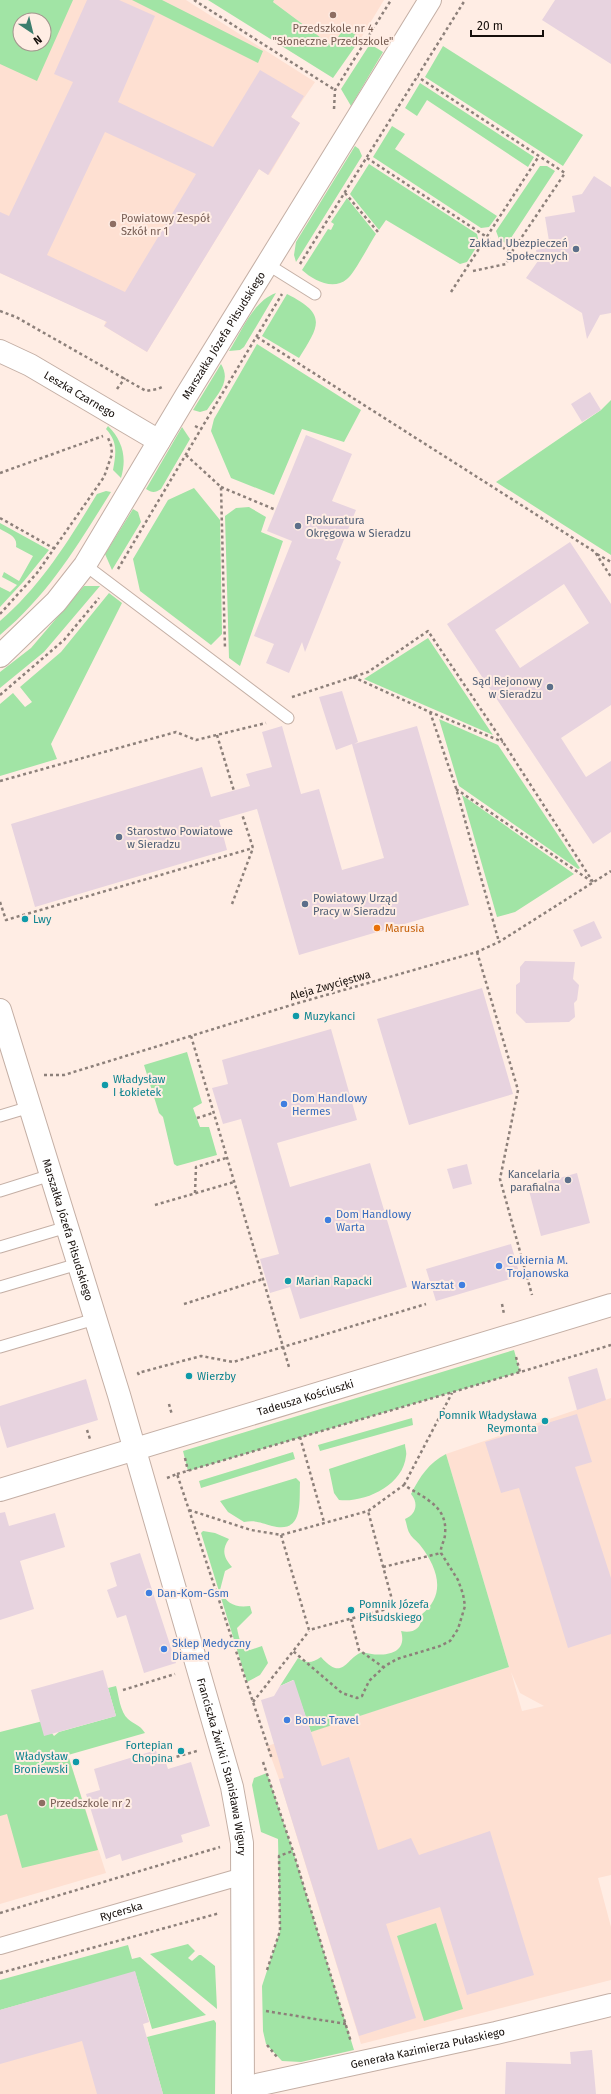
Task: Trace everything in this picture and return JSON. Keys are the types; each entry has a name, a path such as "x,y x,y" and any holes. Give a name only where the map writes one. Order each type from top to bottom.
{"street":[{"name":"Marszałka Józefa Piłsudskiego","path":"0,656 56,602 86,565 158,441 430,0"},
{"name":"Leszka Czarnego","path":"0,351 30,366 158,441"},
{"name":"Marszałka Józefa Piłsudskiego","path":"0,1010 134,1449"},
{"name":"Tadeusza Kościuszki","path":"0,1490 611,1305"},
{"name":"Franciszka Żwirki i Stanisława Wigury","path":"134,1449 232,1788 242,1843 244,1906 243,2091"},
{"name":"Rycerska","path":"0,1946 243,1876"},
{"name":"Generała Kazimierza Pułaskiego","path":"243,2091 611,2005"}],"lane":[{"path":"267,264 315,294"},
{"path":"86,565 288,718"},
{"path":"0,1116 30,1107"},
{"path":"0,1191 51,1175"},
{"path":"0,1247 67,1227"},
{"path":"0,1287 78,1264"},
{"path":"0,1348 95,1319"}],"path":[{"path":"194,0 335,90 392,0"},
{"path":"174,415 201,430 290,279 465,0"},
{"path":"418,77 565,173 506,264 473,271"},
{"path":"451,292 486,236 540,156"},
{"path":"367,158 512,253"},
{"path":"345,192 378,232"},
{"path":"0,311 16,317 125,378 116,390"},
{"path":"257,337 611,562"},
{"path":"0,614 33,578 55,549 104,477 112,454 111,445 106,435 102,431"},
{"path":"0,473 106,435"},
{"path":"186,455 221,486 276,510"},
{"path":"221,486 224,670"},
{"path":"0,518 55,549"},
{"path":"595,552 611,577"},
{"path":"0,781 176,732 196,740 272,722 286,699 368,672 428,631 503,742 593,882"},
{"path":"353,677 430,712 503,742"},
{"path":"430,712 456,788 499,942"},
{"path":"216,735 234,790"},
{"path":"456,788 593,882"},
{"path":"232,904 253,848 242,814"},
{"path":"0,902 6,920 253,848"},
{"name":"Aleja Zwycięstwa","path":"38,1078 46,1075 64,1075 298,1003 477,952 499,942 611,871"},
{"path":"477,952 518,1090 500,1179 532,1296"},
{"path":"191,1036 289,1367"},
{"path":"197,1118 213,1113"},
{"path":"195,1193 196,1167 226,1158"},
{"path":"155,1205 234,1182"},
{"path":"184,1304 263,1279"},
{"path":"140,1380 138,1373 201,1356 233,1362 426,1304"},
{"path":"502,1304 505,1317"},
{"path":"144,1485 611,1345"},
{"path":"514,1350 520,1372"},
{"path":"189,1510 252,1530 281,1534 368,1511 404,1485 452,1393"},
{"path":"300,1437 324,1522"},
{"path":"177,1474 272,1759"},
{"path":"293,1651 342,1693 357,1698 362,1696 369,1681 383,1667 397,1659 440,1646 450,1641 458,1629 465,1606 458,1580 441,1549 446,1536 445,1524 440,1509 432,1502 404,1485"},
{"path":"252,1702 309,1630 394,1607 368,1511"},
{"path":"281,1534 309,1630"},
{"path":"383,1567 442,1553"},
{"path":"351,1619 359,1650 383,1667"},
{"path":"123,1690 181,1672"},
{"path":"165,1760 197,1751"},
{"path":"262,1762 293,1851 352,2044"},
{"path":"0,1913 221,1846"},
{"path":"266,1972 280,1931 279,1856 293,1851"},
{"path":"0,1973 244,1906"},
{"path":"263,2011 346,2024"}],"shaded area":[{"name":"Powiatowy Zespół Szkół nr 1","path":"0,0 186,0 315,82 291,117 300,123 269,175 259,169 147,352 104,326 106,321 0,273"},
{"name":"Przedszkole nr 4 \"Słoneczne Przedszkole\"","path":"274,0 384,0 361,38 344,28 332,46 273,2"},
{"path":"611,1398 611,1875 598,1878 611,1927 611,1980 361,2044 279,1779 267,1746 509,1667 446,1454","holes":["511,1672 520,1693 544,1706 522,1711"]},
{"name":"Przedszkole nr 2","path":"0,1732 68,1755 106,1873 0,1904"},
{"path":"135,1971 149,2022 127,2028 130,2042 147,2037 163,2094 0,2094 0,2010"}],"green space":[{"path":"0,0 73,0 52,47 52,12 12,12 12,52 50,52 37,81 0,64"},
{"path":"132,0 162,0 263,51 258,63"},
{"path":"208,0 274,0 273,2 332,46 344,28 361,38 333,78"},
{"path":"370,44 383,52 351,106 341,89"},
{"path":"443,46 583,135 563,166 425,77"},
{"path":"420,83 534,157 528,167 427,100 417,116 405,108"},
{"path":"392,126 405,134 395,149 497,216 489,227 481,228 373,157"},
{"path":"355,146 359,149 362,156 296,262 294,255 296,242"},
{"path":"369,164 477,234 479,243 467,262 460,264 386,220 379,230 350,194"},
{"path":"540,166 547,166 555,171 507,244 499,239 496,231"},
{"path":"347,198 376,234 358,265 347,279 336,284 323,283 302,270 328,229 331,230 334,224 331,222"},
{"path":"276,293 244,347 240,350 229,351 254,310 268,297"},
{"path":"287,294 309,308 314,314 316,321 312,337 299,358 262,336"},
{"path":"257,344 361,410 344,442 302,429 274,495 231,478 211,431 214,419"},
{"path":"221,364 225,377 219,393 207,410 200,412 193,410"},
{"path":"611,400 611,555 496,482 601,410"},
{"path":"108,426 117,438 122,450 124,464 121,478 113,470 115,448 113,438 106,429"},
{"path":"182,427 190,439 161,489 152,492 146,489"},
{"path":"194,488 220,520 222,634 211,645 140,591 133,559 168,500"},
{"path":"106,491 111,492 62,568 34,603 0,635 0,621 29,593 41,578 65,545 97,494"},
{"path":"249,507 266,517 261,532 283,541 240,666 229,658 225,516 236,508"},
{"path":"133,509 138,512 141,522 112,570 105,554"},
{"path":"0,523 49,550 24,581 0,607 0,587 10,592 17,585 2,577 4,572 19,581 33,556 16,547 14,538 0,529"},
{"path":"84,586 100,586 44,652 0,688 0,672 31,648"},
{"path":"109,593 122,603 51,744 57,759 0,776 0,704 13,693 25,707 32,702 20,687 61,652"},
{"path":"428,638 493,735 364,679"},
{"path":"439,719 498,745 580,868 578,869 459,786"},
{"path":"462,795 574,874 515,912 497,917"},
{"path":"187,1052 202,1103 193,1108 200,1127 209,1127 217,1155 177,1166 174,1164 163,1117 159,1113 144,1065"},
{"path":"514,1350 520,1372 188,1471 183,1451"},
{"path":"412,1418 413,1425 320,1451 318,1445"},
{"path":"405,1444 406,1454 403,1467 398,1476 390,1484 381,1490 360,1499 339,1500 334,1493 329,1469"},
{"path":"293,1452 295,1459 201,1488 199,1481"},
{"path":"446,1454 509,1667 311,1732 293,1680 280,1686 298,1658 310,1662 321,1657 334,1668 339,1668 362,1652 369,1654 390,1653 401,1646 401,1631 409,1632 419,1627 421,1615 434,1599 437,1590 435,1572 426,1554 409,1532 405,1519 414,1512 416,1505 411,1494 418,1481 430,1466"},
{"path":"296,1478 300,1482 299,1507 295,1521 290,1525 282,1527 248,1521 244,1522 228,1512 220,1501"},
{"path":"203,1531 215,1533 229,1539 224,1550 224,1554 232,1567 225,1571 220,1590 226,1599 232,1604 236,1606 250,1606 252,1613 237,1628 239,1638 242,1644 250,1650 262,1646 268,1663 260,1675 247,1682 201,1533"},
{"name":"Przedszkole nr 2","path":"116,1686 121,1708 125,1716 141,1728 145,1733 68,1755 98,1850 22,1868 7,1814 0,1816 0,1732 43,1721 54,1736 59,1732 116,1716 108,1688"},
{"path":"267,1773 293,1851 354,2050 301,2062 282,2061 266,2044 263,2031 262,1986 280,1931 278,1839 261,1832 252,1785 254,1778"},
{"path":"436,1923 463,2009 424,2021 397,1936"},
{"path":"188,1944 195,1951 188,1958 192,1961 201,1955 215,1966 217,2009 150,1954"},
{"path":"128,1945 132,1959 140,1957 206,2015 152,2029 135,1972 0,2010 0,1980"},
{"path":"214,2020 216,2023 215,2094 163,2094 147,2037"}],"building":[{"path":"87,0 119,0 155,16 118,102 213,147 260,70 304,96 291,117 300,123 268,175 259,169 147,352 104,326 107,322 0,273 0,212 9,216 73,82 54,74","holes":["105,132 196,174 125,292 47,255"]},
{"path":"555,0 611,0 611,64 542,20"},
{"name":"Zakład Ubezpieczeń Społecznych","path":"594,176 611,187 611,313 600,315 587,339 582,313 526,278 538,261 536,250 550,247 545,217 575,212 572,196 582,194"},
{"path":"590,392 601,410 582,422 571,404"},
{"path":"306,435 352,454 332,501 356,510 336,559 341,562 305,652 302,642 289,673 266,663 274,644 254,636 292,541 267,531"},
{"name":"Sąd Rejonowy w Sieradzu","path":"570,542 611,604 611,705 561,738 586,777 611,761 611,832 593,844 447,624","holes":["564,584 589,623 520,668 495,630"]},
{"path":"342,691 358,742 354,744 417,726 469,905 299,955 257,809 219,820 227,850 35,907 11,824 202,767 211,797 250,786 246,774 272,767 262,732 282,726 301,794 319,789 342,870 384,858 352,744 336,750 319,697"},
{"path":"594,921 602,938 581,947 573,930"},
{"path":"525,961 575,962 573,979 579,985 577,1000 574,1003 575,1017 569,1022 526,1023 516,1013 516,985 520,982 520,967"},
{"path":"482,988 513,1094 409,1125 377,1019"},
{"path":"331,1029 357,1120 277,1143 290,1187 370,1163 407,1287 300,1319 290,1287 270,1293 260,1259 279,1254 241,1119 223,1124 212,1088 228,1084 222,1060"},
{"path":"467,1164 472,1184 453,1189 447,1169"},
{"path":"577,1173 590,1223 541,1236 528,1187"},
{"path":"511,1244 520,1276 436,1301 426,1269"},
{"path":"597,1368 606,1400 577,1410 568,1377"},
{"path":"86,1379 98,1420 7,1448 0,1425 0,1406"},
{"path":"577,1414 592,1462 575,1467 611,1578 611,1634 568,1648 519,1488 501,1493 485,1442"},
{"path":"5,1512 9,1526 55,1513 65,1547 20,1561 34,1609 0,1620 0,1513"},
{"path":"140,1553 176,1663 144,1673 126,1615 117,1618 107,1590 117,1586 110,1563"},
{"path":"103,1670 116,1716 44,1736 31,1690"},
{"path":"294,1680 322,1766 349,1757 378,1850 411,1838 419,1855 490,1831 534,1975 467,1995 440,1907 386,1924 416,2018 359,2036 279,1779 284,1778 261,1700 274,1696 280,1686"},
{"path":"156,1750 158,1759 164,1757 168,1769 191,1762 210,1826 181,1835 183,1842 122,1861 120,1854 106,1859 86,1794 100,1790 94,1769"},
{"path":"135,1971 149,2022 143,2024 163,2094 97,2094 82,2041 0,2064 0,2010"},
{"path":"592,2050 596,2094 505,2094 506,2062 571,2064 570,2052"}],"place":[{"name":"Przedszkole nr 4 \"Słoneczne Przedszkole\"","path":"333,15"},
{"name":"Powiatowy Zespół Szkół nr 1","path":"113,224"},
{"name":"Zakład Ubezpieczeń Społecznych","path":"576,249"},
{"name":"Prokuratura Okręgowa w Sieradzu","path":"298,526"},
{"name":"Sąd Rejonowy w Sieradzu","path":"550,687"},
{"name":"Starostwo Powiatowe w Sieradzu","path":"119,837"},
{"name":"Powiatowy Urząd Pracy w Sieradzu","path":"305,904"},
{"name":"Lwy","path":"25,919"},
{"name":"Marusia","path":"377,928"},
{"name":"Muzykanci","path":"296,1016"},
{"name":"Władysław I Łokietek","path":"105,1085"},
{"name":"Dom Handlowy Hermes","path":"284,1104"},
{"name":"Kancelaria parafialna","path":"568,1180"},
{"name":"Dom Handlowy Warta","path":"328,1220"},
{"name":"Cukiernia M. Trojanowska","path":"499,1266"},
{"name":"Marian Rapacki","path":"288,1281"},
{"name":"Warsztat","path":"462,1285"},
{"name":"Wierzby","path":"189,1376"},
{"name":"Pomnik Władysława Reymonta","path":"545,1421"},
{"name":"Dan-Kom-Gsm","path":"149,1593"},
{"name":"Pomnik Józefa Piłsudskiego","path":"351,1610"},
{"name":"Sklep Medyczny Diamed","path":"164,1649"},
{"name":"Bonus Travel","path":"287,1720"},
{"name":"Fortepian Chopina","path":"181,1751"},
{"name":"Władysław Broniewski","path":"76,1762"},
{"name":"Przedszkole nr 2","path":"42,1803"}]}
